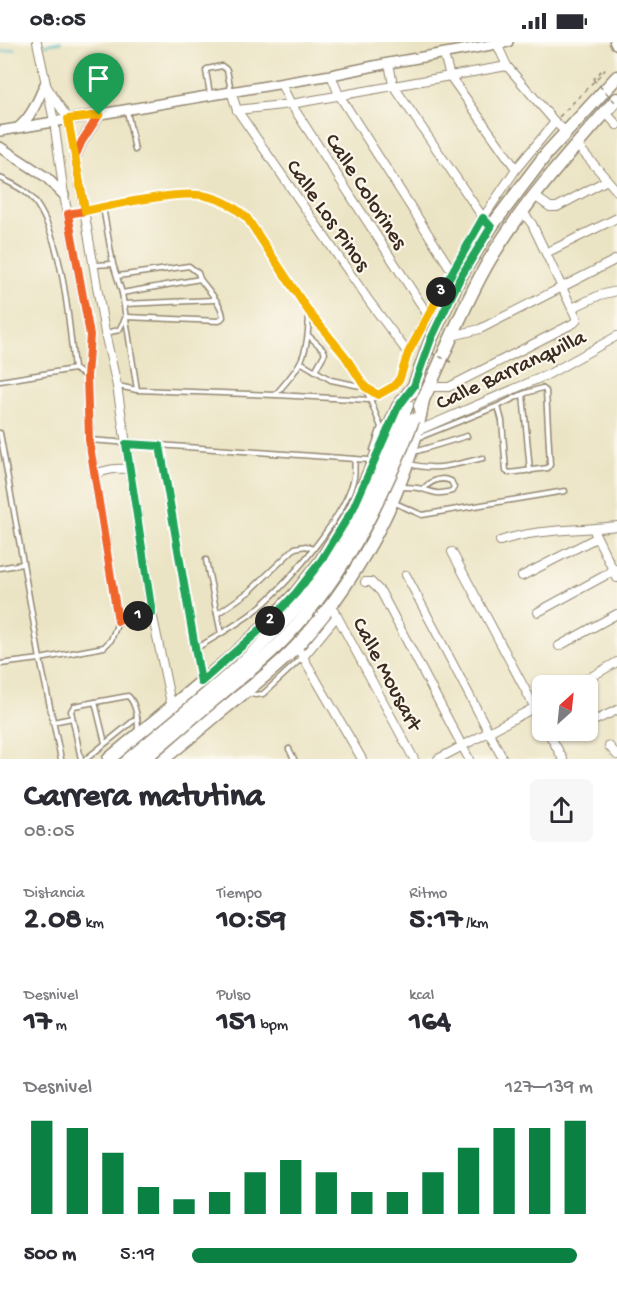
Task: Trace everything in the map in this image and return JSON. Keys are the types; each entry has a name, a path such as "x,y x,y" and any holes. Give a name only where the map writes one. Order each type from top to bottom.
{"main road":[{"path":"129,759 252,655 286,620 316,584 346,542 378,478 436,329 473,246 487,222 617,77"},
{"path":"163,759 245,692 296,645 330,605 359,563 392,502 408,458 428,387 450,337 490,261 533,195 617,99"},
{"path":"109,759 264,627 296,593 321,561 331,535 353,509 398,407 414,386"},
{"path":"144,759 262,660 286,638 321,597 355,545 415,430"},
{"path":"201,682 204,699 221,711"},
{"path":"138,734 153,749 156,759"}],"street":[{"path":"36,42 54,121 64,195 90,335 87,377 89,440 118,621 152,613"},
{"path":"0,131 281,84 508,42"},
{"path":"497,44 507,66 566,132"},
{"path":"444,55 450,76 516,169"},
{"path":"388,63 393,85 487,222 516,169 555,122"},
{"path":"237,110 291,104 507,66"},
{"path":"331,75 339,95 452,271"},
{"path":"45,84 68,119 105,333 117,386 152,613 171,705 182,743"},
{"path":"19,127 33,110 45,84"},
{"name":"Calle Colorines","path":"281,84 291,104 428,315"},
{"name":"Calle Los Pinos","path":"231,91 237,110 344,266 408,353"},
{"path":"605,112 617,125"},
{"path":"75,157 82,141 99,115"},
{"path":"576,144 617,191"},
{"path":"0,147 46,177 64,195"},
{"path":"533,195 550,207 557,207 607,180"},
{"path":"428,387 449,387 574,323 577,319 532,224 522,211"},
{"path":"546,254 617,218"},
{"path":"408,353 452,271 473,246"},
{"path":"450,337 480,329 617,259"},
{"path":"572,308 600,295 617,291"},
{"name":"Calle Barranquilla","path":"415,430 549,374 617,336"},
{"path":"94,475 104,470 130,469"},
{"path":"522,576 595,533 617,526"},
{"path":"500,541 535,531 595,533"},
{"path":"538,612 616,573 595,533"},
{"path":"452,552 532,701"},
{"path":"406,574 503,759"},
{"path":"365,582 371,582 381,592 470,759"},
{"name":"Calle Mousart","path":"330,605 414,759"},
{"path":"559,646 617,614"},
{"path":"304,656 338,616"},
{"path":"296,645 362,759"},
{"path":"594,675 617,662"},
{"path":"438,759 532,709"},
{"path":"598,719 617,710"},
{"path":"553,741 563,759"},
{"path":"609,746 617,754"}],"lane":[{"path":"210,95 206,71 222,66 228,70 231,91"},
{"path":"127,110 135,150"},
{"path":"0,178 15,185 31,197 50,228 69,315 74,369"},
{"path":"68,214 185,194 204,195 235,207 247,218 309,312 345,356 365,387 381,427 369,460 366,481"},
{"path":"103,207 113,264 122,293 137,390"},
{"path":"95,265 113,264"},
{"path":"118,276 189,266 198,273 223,313 219,321 126,317"},
{"path":"122,293 200,279"},
{"path":"123,304 215,300"},
{"path":"275,395 302,363 307,350 309,312"},
{"path":"105,333 119,330 126,317"},
{"path":"308,336 325,353 315,371"},
{"path":"117,386 137,390 370,400 394,386 400,378 408,353"},
{"path":"302,363 331,380 365,387 378,395"},
{"path":"0,381 74,369 87,377"},
{"path":"415,430 498,406 523,393 542,388 546,391 550,465 548,468 509,473 506,471 502,421 498,406"},
{"path":"523,393 530,471"},
{"path":"0,433 22,564 61,759"},
{"path":"408,458 467,436"},
{"path":"89,440 369,460"},
{"path":"160,446 201,682"},
{"path":"408,458 427,469 483,458"},
{"path":"195,649 252,613 313,549 331,535 354,478 354,459"},
{"path":"0,468 6,467"},
{"path":"397,486 423,489 439,494 452,491 454,487 452,481 446,479 431,481 423,489"},
{"path":"392,502 422,515 565,491"},
{"path":"218,614 250,591 295,548 306,546 313,549"},
{"path":"206,560 221,634"},
{"path":"0,568 22,564"},
{"path":"0,664 104,647 111,640 118,621"},
{"path":"245,692 255,696 263,694 304,656"},
{"path":"81,759 71,708 128,696 137,718 138,734"},
{"path":"95,702 105,743"},
{"path":"53,722 72,718"},
{"path":"86,759 137,718"},
{"path":"289,749 294,759"}],"path":[{"path":"555,122 579,96 592,83 599,76 606,70 604,68 592,79 601,87 617,104"},
{"path":"415,345 451,362"}],"waterway":[{"path":"45,45 61,42"},
{"path":"0,52 16,49"}],"route":[{"path":"99,115 68,119 75,157 85,211 185,194 204,195 235,207 247,218 309,312 345,356 365,387 378,395 394,386 400,378 408,353 483,218 491,227 460,278 431,339 414,386 398,407 353,509 321,561 296,593 264,627 201,682 160,446 126,444 152,613 118,621 89,440 87,377 90,361 90,335 68,214 85,211 75,157 82,141 99,115"}]}
